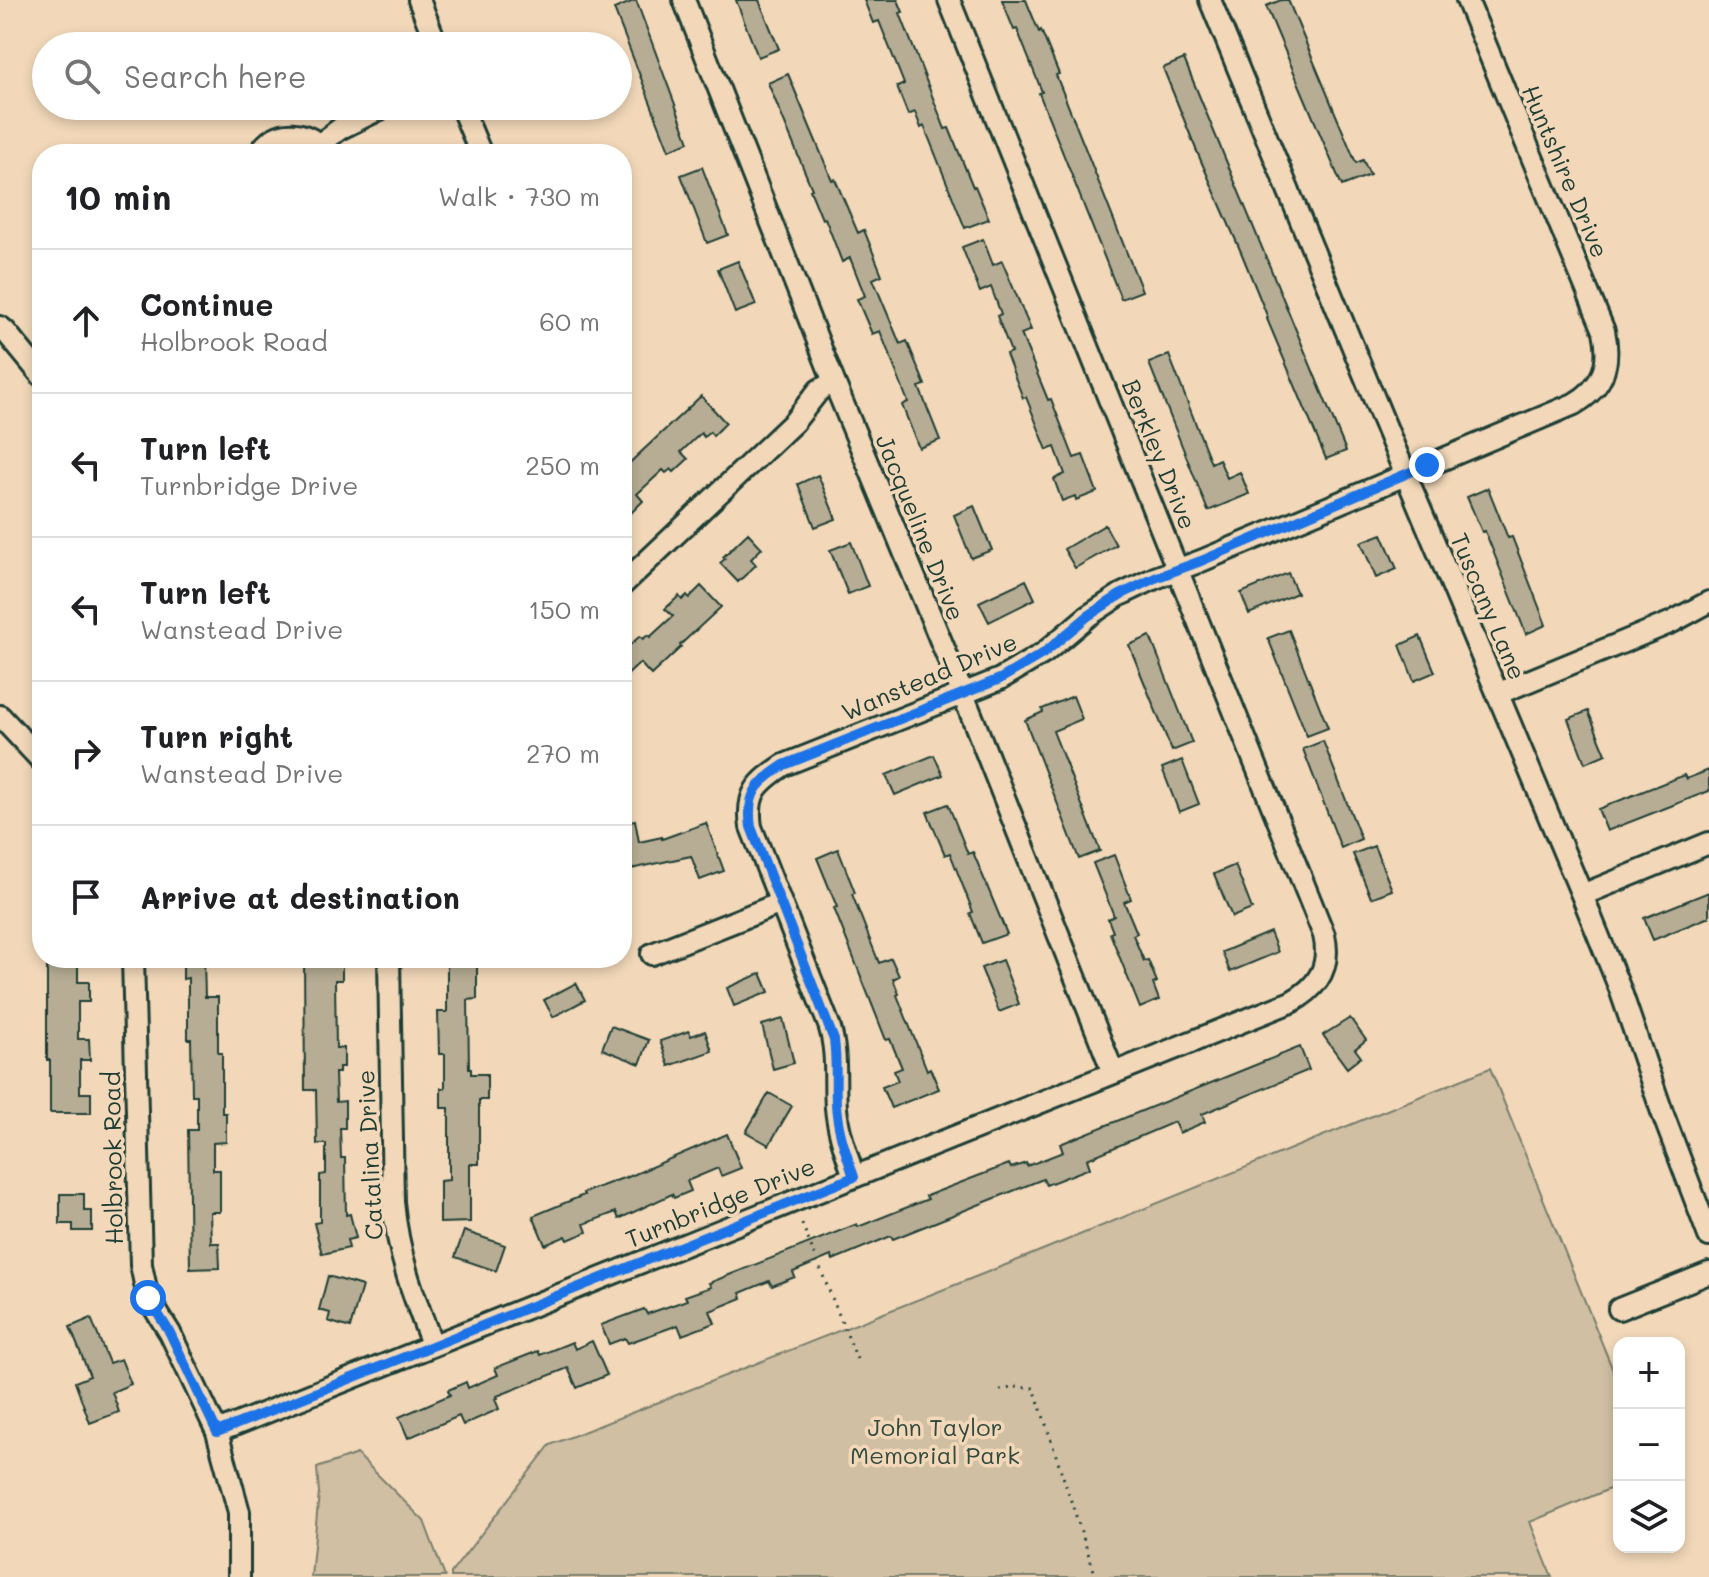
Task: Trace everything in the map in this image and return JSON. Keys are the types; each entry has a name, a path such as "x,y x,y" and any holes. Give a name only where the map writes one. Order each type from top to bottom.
{"street":[{"path":"419,0 432,32"},
{"name":"Jacqueline Drive","path":"684,0 834,382 1113,1072"},
{"name":"Berkley Drive","path":"949,0 1324,935 1327,955 1322,973"},
{"name":"Tuscany Lane","path":"1210,0 1620,989 1709,1236"},
{"name":"Huntshire Drive","path":"1467,0 1604,331 1608,346 1607,363"},
{"path":"328,144 341,128 357,120"},
{"path":"467,120 477,144"},
{"path":"267,144 276,137 292,133 307,136 317,144"},
{"path":"0,327 32,364"},
{"name":"Wanstead Drive","path":"854,1177 838,1120 834,1040 751,827 751,799 764,778 784,765 1000,679 1044,653 1088,616 1120,595 1155,578 1574,404 1591,392 1607,363"},
{"path":"632,576 794,422 819,390 834,382"},
{"path":"1497,694 1672,622 1709,602"},
{"path":"0,716 32,750"},
{"path":"1582,895 1709,843"},
{"path":"652,954 781,903"},
{"name":"Holbrook Road","path":"133,968 141,1265 148,1298 170,1333 217,1432 239,1512 239,1577"},
{"name":"Catalina Drive","path":"389,968 395,1226 411,1291 432,1344"},
{"name":"Turnbridge Drive","path":"217,1432 1291,1002 1311,988 1322,973"},
{"path":"1619,1309 1709,1273"}],"path":[{"path":"802,1224 857,1359"},
{"path":"1000,1390 1034,1388 1096,1577"}],"green space":[{"name":"John Taylor Memorial Park","path":"1490,1068 1613,1370 1613,1487 1530,1522 1552,1577 451,1577 550,1445 1013,1262"},
{"path":"357,1454 424,1521 445,1577 311,1577 319,1493 317,1468"}],"building":[{"path":"636,0 689,142 669,150 632,55 632,32 623,32 614,9"},
{"path":"736,0 759,0 779,49 758,57"},
{"path":"864,0 898,0 903,12 900,13 945,129 949,128 989,219 965,228 924,126 921,128 915,112 908,115 897,87 904,84 879,21 873,23"},
{"path":"1002,0 1026,0 1039,32 1041,30 1142,291 1121,299 1039,93 1042,92 1017,29 1014,30"},
{"path":"1288,0 1356,163 1363,160 1370,175 1342,186 1266,6"},
{"path":"1184,59 1346,451 1326,459 1163,68"},
{"path":"788,74 832,180 835,179 858,233 864,230 882,275 873,279 900,344 907,341 925,385 919,387 940,440 919,448 902,405 908,402 880,331 872,334 857,299 865,296 850,258 842,262 825,218 822,219 768,83"},
{"path":"702,167 728,235 707,243 681,175"},
{"path":"983,239 993,265 1002,261 1031,330 1021,334 1048,400 1051,399 1074,458 1083,455 1097,492 1076,500 1075,496 1062,501 1054,479 1065,474 1055,447 1047,450 1026,397 1023,398 1006,354 1011,352 997,316 1001,314 991,287 980,292 962,247"},
{"path":"738,261 756,305 735,313 718,269"},
{"path":"1169,355 1211,463 1219,459 1227,478 1240,472 1249,494 1208,511 1149,363"},
{"path":"701,396 726,423 713,436 710,432 704,437 701,433 681,452 688,459 674,472 671,469 666,473 663,470 637,494 643,501 632,512 632,461"},
{"path":"818,475 836,519 815,527 798,484"},
{"path":"1488,488 1508,538 1512,537 1546,625 1526,634 1485,531 1482,532 1467,497"},
{"path":"974,506 992,550 971,558 954,515"},
{"path":"1105,525 1116,545 1075,568 1064,549"},
{"path":"748,533 762,548 751,559 756,565 738,582 720,563"},
{"path":"1382,534 1397,569 1376,578 1361,542"},
{"path":"851,542 868,586 848,594 830,550"},
{"path":"1288,573 1297,593 1249,614 1241,593"},
{"path":"1026,580 1035,599 989,622 979,602"},
{"path":"701,586 721,607 651,675 640,663 632,671 632,643 640,636 643,639 648,635 650,637 673,616 665,609 679,596 682,600 687,595 689,598"},
{"path":"1289,630 1328,728 1307,736 1268,638"},
{"path":"1150,636 1192,743 1172,751 1129,645"},
{"path":"1420,636 1435,672 1414,681 1400,645"},
{"path":"1073,696 1082,719 1053,731 1100,851 1079,859 1025,720"},
{"path":"1588,711 1606,754 1585,763 1568,719"},
{"path":"1323,741 1361,839 1341,848 1303,749"},
{"path":"934,755 943,775 895,795 886,775"},
{"path":"1182,760 1199,804 1179,812 1162,768"},
{"path":"1709,770 1709,791 1607,831 1598,809 1684,775 1686,779"},
{"path":"948,804 968,854 973,852 1007,934 982,943 950,853 945,855 927,812"},
{"path":"635,820 639,842 662,839 706,823 724,871 700,880 691,856 632,869 632,821"},
{"path":"1374,846 1392,890 1371,898 1353,854"},
{"path":"838,849 879,963 891,958 899,976 893,979 897,995 927,1070 930,1068 939,1089 891,1108 882,1087 898,1081 894,1071 902,1068 890,1039 886,1040 817,858"},
{"path":"1114,855 1131,899 1124,902 1137,933 1133,935 1157,982 1153,984 1159,1000 1140,1008 1110,933 1113,932 1108,919 1114,916 1093,863"},
{"path":"1235,865 1252,909 1232,917 1214,874"},
{"path":"1709,892 1709,917 1653,940 1644,918"},
{"path":"1270,932 1278,952 1230,972 1222,952"},
{"path":"1002,960 1019,1004 999,1012 981,968"},
{"path":"47,968 78,968 78,982 89,982 89,1002 78,1002 78,1039 89,1039 90,1060 80,1060 80,1093 91,1093 91,1113 50,1113 50,1060 47,1060"},
{"path":"183,968 204,968 205,997 218,997 218,1053 222,1053 222,1113 226,1113 226,1142 213,1143 213,1170 220,1170 220,1212 210,1212 211,1243 219,1243 220,1268 190,1269 188,1130 197,1130 197,1095 192,1095 188,978 183,979"},
{"path":"304,968 342,968 342,980 335,980 336,1048 344,1048 344,1067 339,1067 339,1073 335,1073 336,1102 345,1101 345,1128 340,1128 341,1158 345,1158 346,1215 350,1214 356,1238 347,1240 349,1248 322,1254 314,1223 320,1222 320,1175 326,1174 326,1144 317,1144 316,1090 305,1090"},
{"path":"447,968 477,968 477,999 468,1000 469,1069 471,1074 487,1074 487,1100 479,1100 479,1164 470,1164 470,1222 440,1223 440,1181 449,1180 449,1108 441,1108 441,1088 445,1088 445,1054 439,1054 438,1012 447,1012"},
{"path":"761,973 769,992 734,1006 727,988"},
{"path":"576,983 585,1000 553,1017 544,1000"},
{"path":"1350,1018 1366,1040 1355,1049 1361,1057 1347,1068 1323,1035"},
{"path":"783,1019 794,1063 773,1069 762,1025"},
{"path":"611,1026 649,1040 640,1064 602,1049"},
{"path":"689,1031 691,1036 705,1031 712,1051 669,1066 660,1041"},
{"path":"1300,1047 1309,1070 1202,1114 1205,1122 1179,1133 1174,1122 1087,1159 1090,1168 1046,1185 1043,1179 893,1239 891,1236 833,1260 831,1256 793,1272 795,1277 772,1286 769,1281 740,1293 742,1298 710,1311 715,1323 682,1335 678,1325 628,1343 625,1338 609,1344 601,1325 644,1309 647,1314 687,1300 685,1296 711,1287 709,1283 857,1224 858,1227 928,1199 926,1196 1009,1164 1011,1168 1026,1163 1027,1166 1063,1152 1060,1144"},
{"path":"769,1093 792,1106 769,1145 746,1132"},
{"path":"727,1134 741,1168 721,1176 718,1168 687,1181 691,1191 674,1198 672,1194 619,1219 616,1212 584,1224 587,1232 545,1245 533,1216"},
{"path":"60,1194 84,1194 84,1211 92,1211 92,1231 73,1231 73,1224 60,1224"},
{"path":"464,1231 505,1245 496,1271 455,1257"},
{"path":"328,1276 362,1286 350,1328 328,1321 330,1313 319,1310"},
{"path":"91,1318 109,1363 121,1359 131,1384 112,1392 119,1412 90,1423 75,1382 90,1376 70,1327"},
{"path":"592,1341 607,1375 577,1388 568,1368 497,1396 495,1399 499,1409 463,1425 459,1416 408,1438 399,1417 450,1395 448,1390 466,1382 468,1388 498,1375 495,1368 538,1351 540,1355 572,1342 575,1349"}],"route":[{"path":"148,1298 170,1333 217,1432 854,1177 838,1120 834,1040 751,827 749,813 756,787 784,765 1000,679 1044,653 1088,616 1120,595 1155,578 1427,465"}]}
